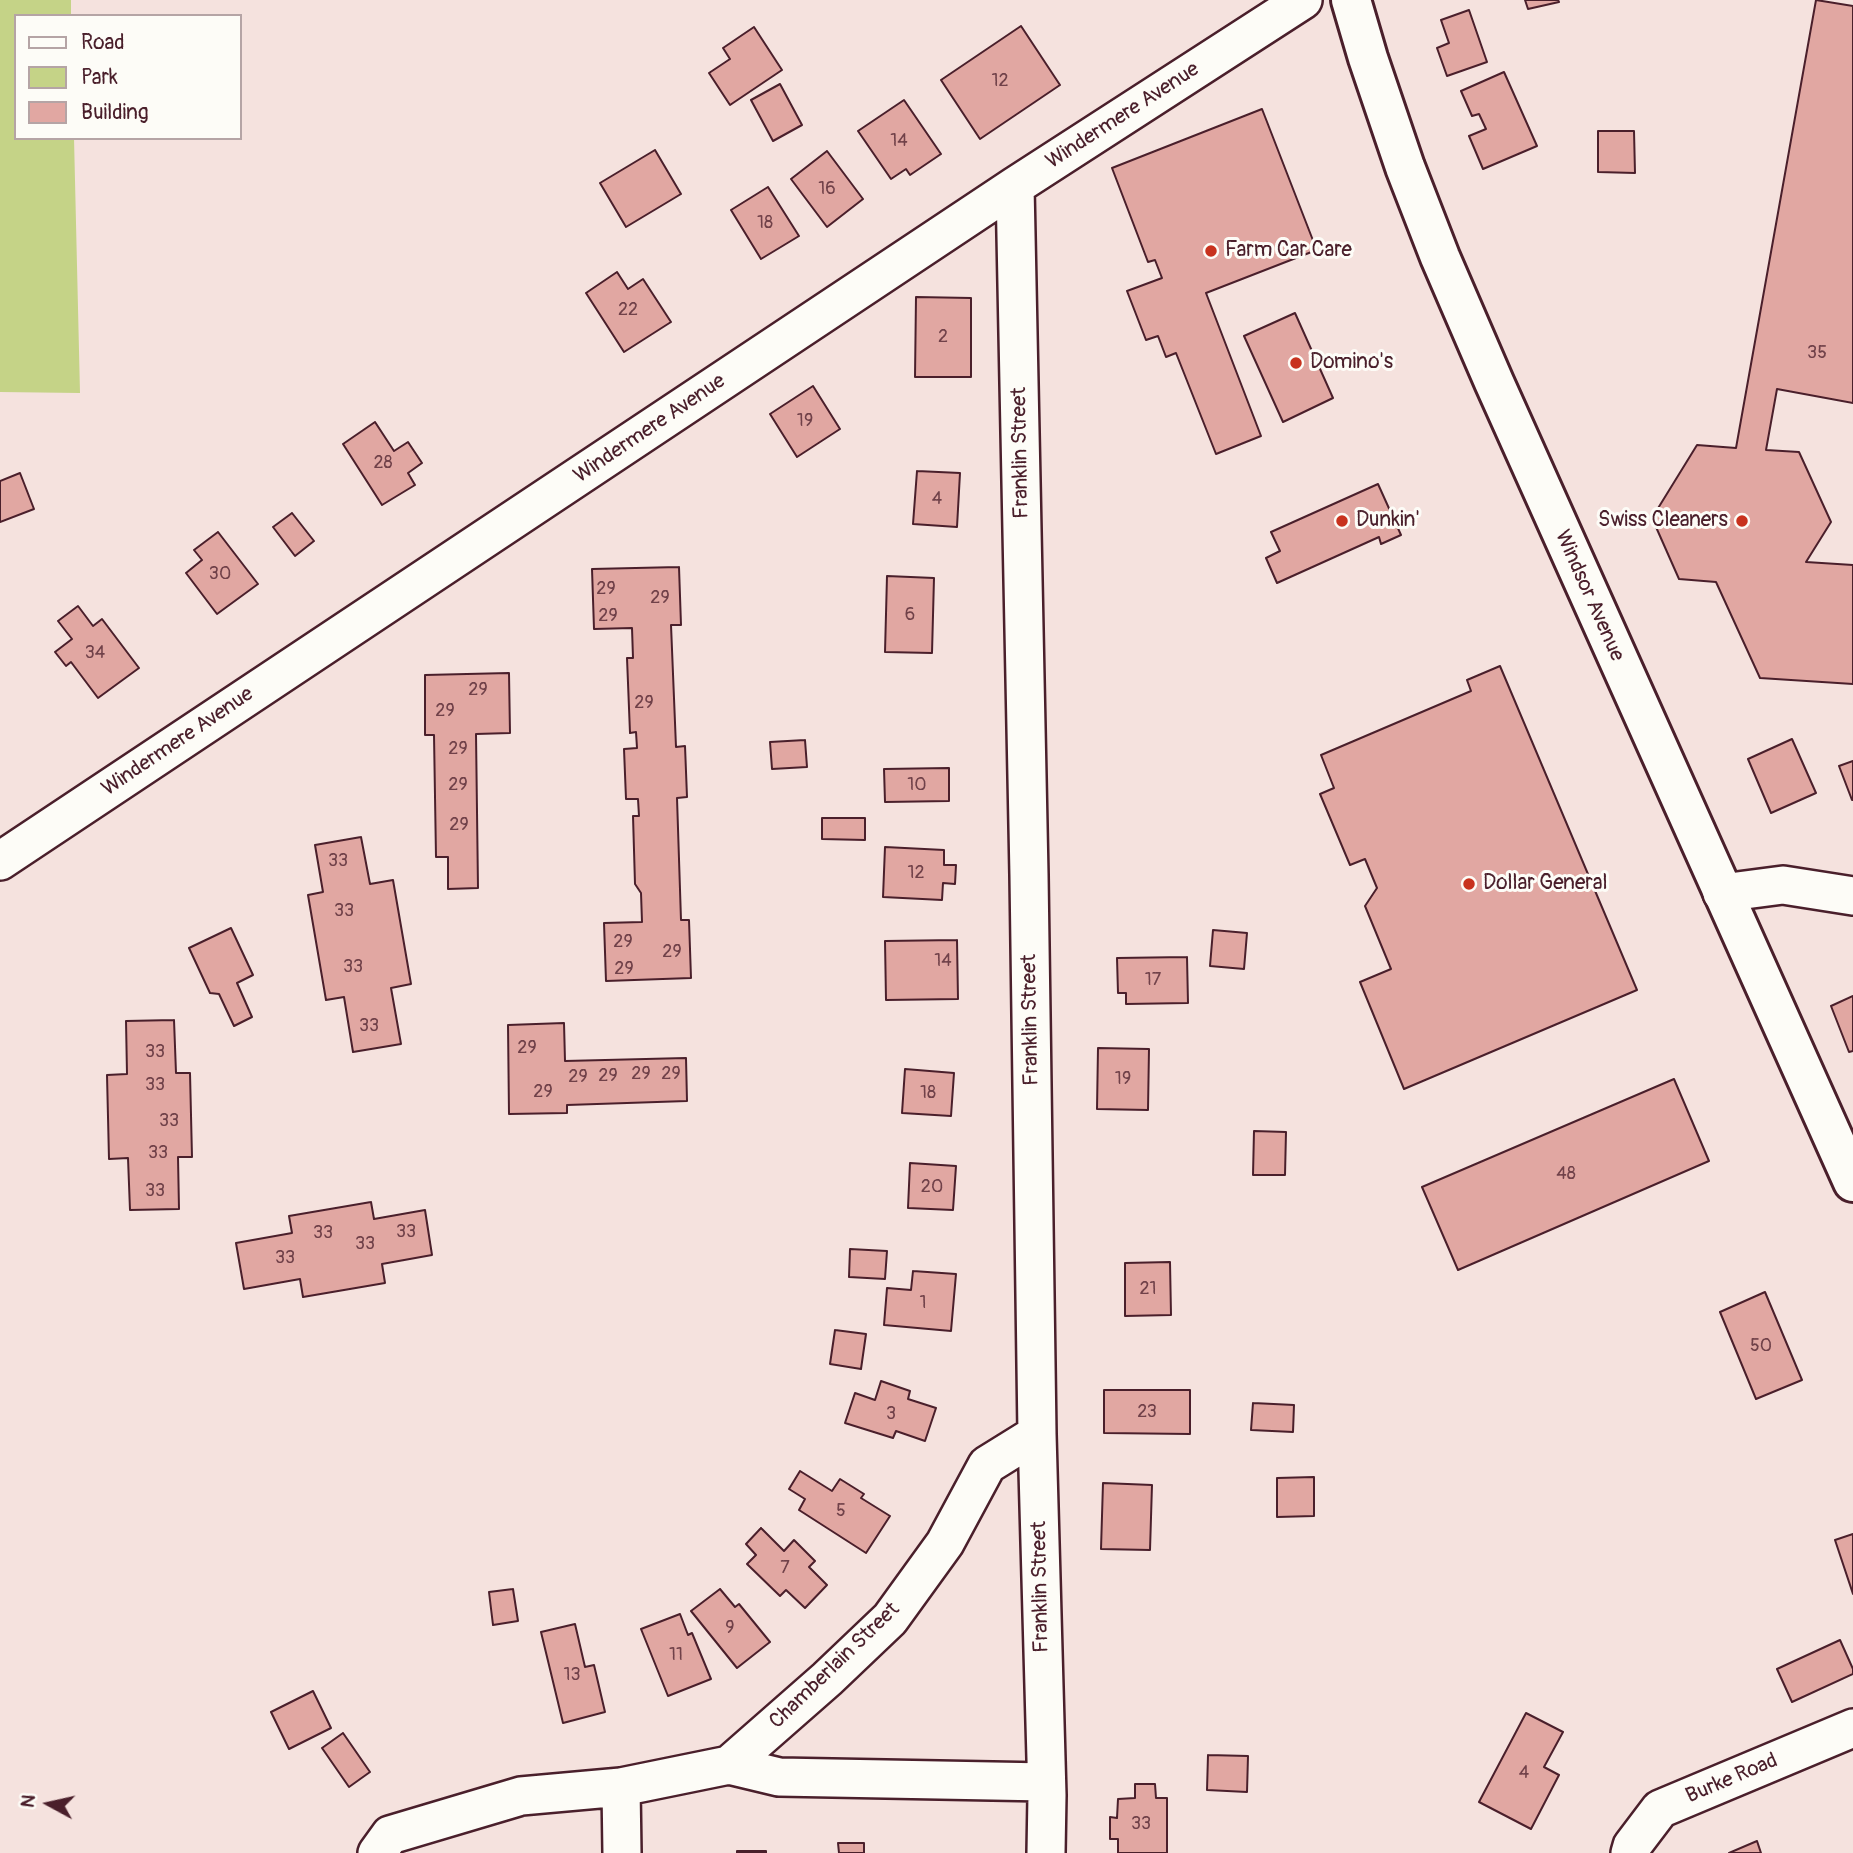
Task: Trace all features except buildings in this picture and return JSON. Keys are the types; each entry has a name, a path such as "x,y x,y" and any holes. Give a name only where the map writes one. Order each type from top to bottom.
{"main road":[{"name":"Windsor Avenue","path":"1351,0 1381,98 1440,257 1853,1182"}],"street":[{"name":"Windermere Avenue","path":"0,861 1015,187 1303,0"},
{"name":"Franklin Street","path":"1015,187 1046,1853"},
{"path":"1722,893 1783,885 1853,896"},
{"name":"Chamberlain Street","path":"729,1765 827,1679 890,1619 945,1543 987,1465 1037,1434"},
{"name":"Burke Road","path":"1630,1853 1632,1846 1660,1809 1853,1728"},
{"name":"Chamberlain Street","path":"377,1853 390,1835 522,1796 621,1787 729,1765 779,1777 1046,1782"},
{"path":"621,1787 622,1853"}],"green space":[{"path":"0,0 71,0 71,14 14,14 14,140 74,140 80,393 0,392"}],"place":[{"name":"Farm Car Care","path":"1211,251"},
{"name":"Domino's","path":"1296,363"},
{"name":"Dunkin'","path":"1342,521"},
{"name":"Swiss Cleaners","path":"1742,521"},
{"name":"Dollar General","path":"1469,884"}]}
